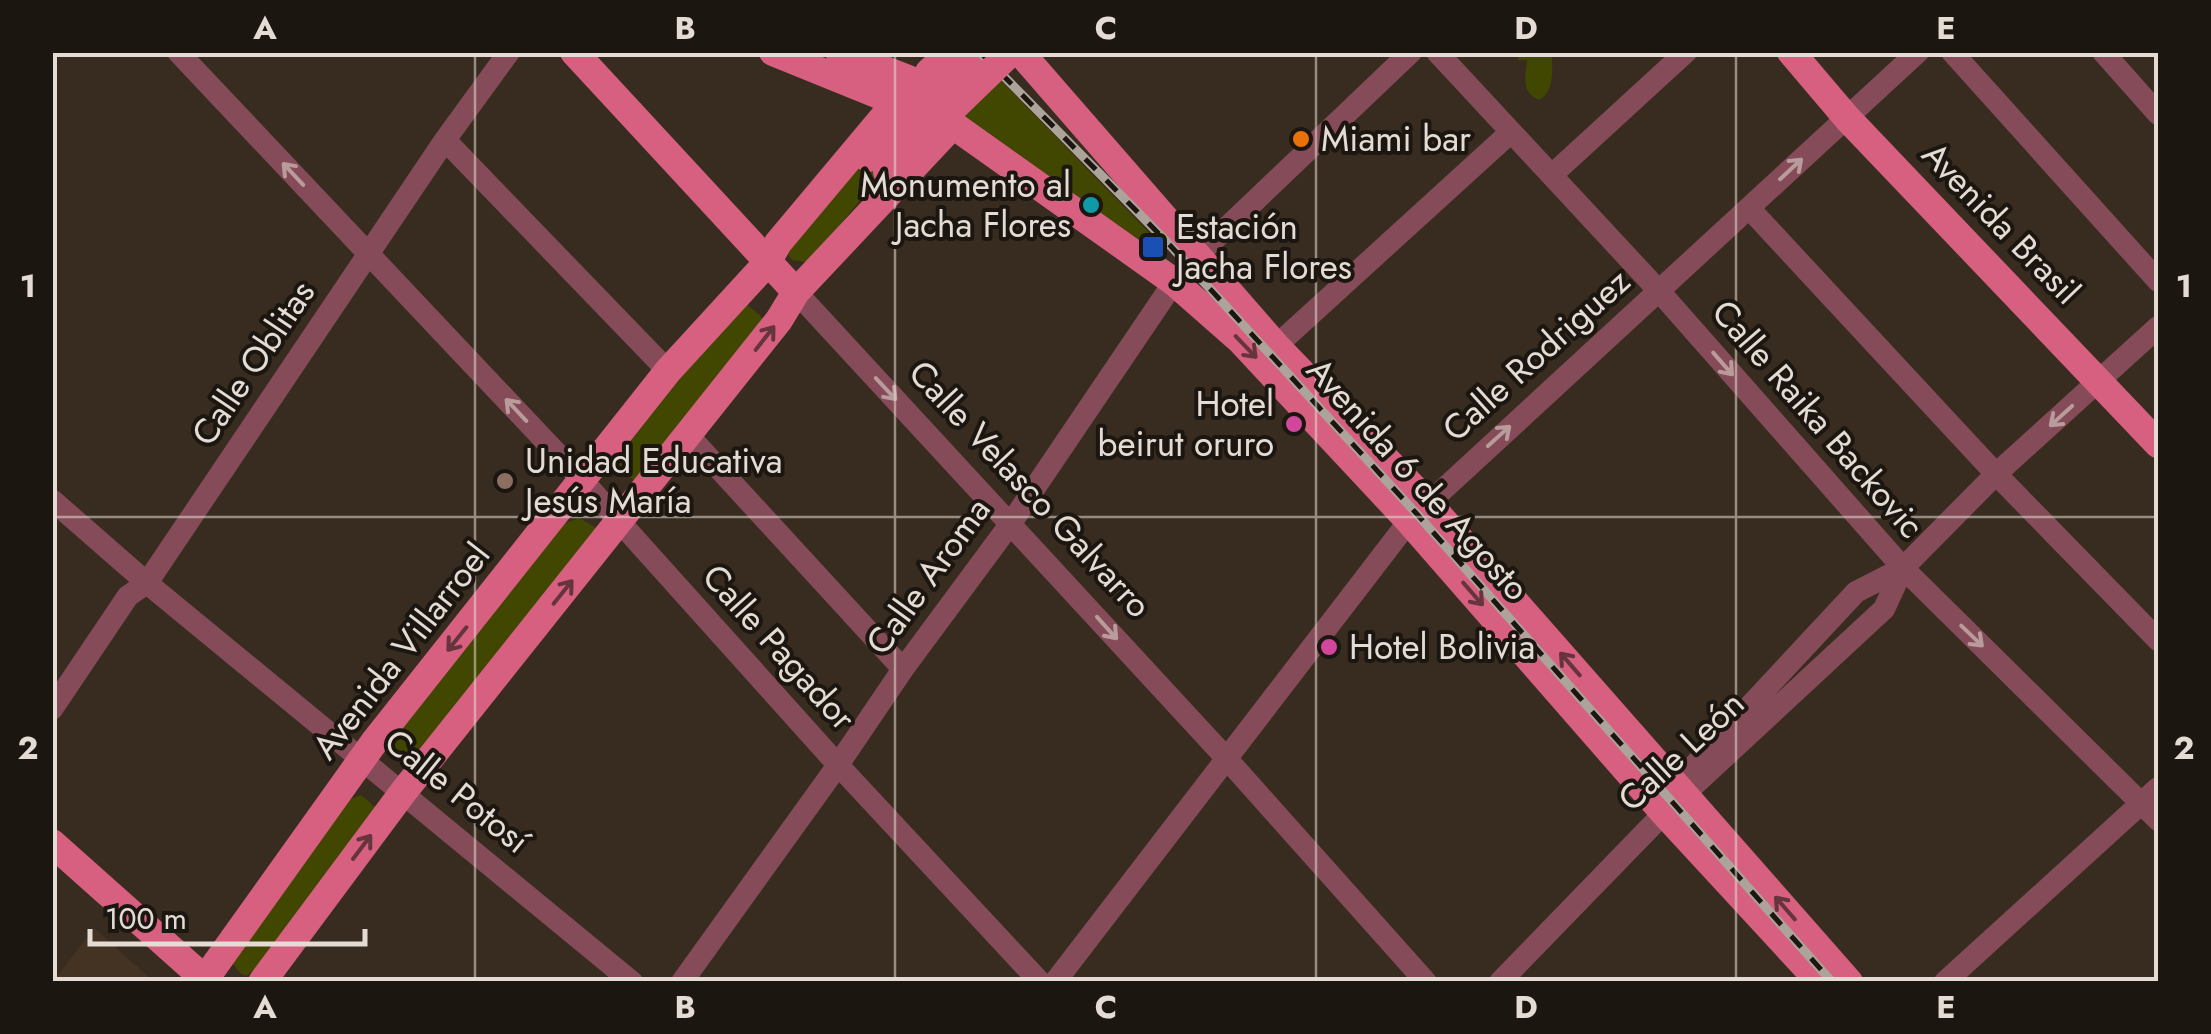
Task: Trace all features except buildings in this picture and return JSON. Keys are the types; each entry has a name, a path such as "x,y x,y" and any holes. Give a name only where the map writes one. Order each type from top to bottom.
{"main road":[{"name":"Calle Velasco Galvarro","path":"574,52 796,292"},
{"name":"Avenida 6 de Agosto","path":"774,52 953,125 1174,282 1418,511"},
{"path":"840,52 939,87"},
{"name":"Avenida Villarroel","path":"206,981 362,758 668,371 767,263 778,242 910,106 917,104 921,86 930,72 951,52"},
{"path":"262,982 404,791 779,320 808,267 878,165 939,87 977,52"},
{"name":"Avenida Brasil","path":"1791,52 1847,118 2158,444"},
{"path":"767,263 785,252 878,165 1022,54"},
{"name":"Avenida 6 de Agosto","path":"1022,54 1418,511 1849,982"},
{"path":"796,292 953,125"},
{"name":"Avenida 6 de Agosto","path":"1676,797 1820,982"},
{"path":"52,842 206,981"}],"street":[{"name":"Calle Pagador","path":"178,52 584,480 838,766 1040,982"},
{"name":"Calle Oblitas","path":"52,708 128,596 147,582 445,140 509,52"},
{"name":"Calle Aroma","path":"682,982 1010,523 1174,282 1411,52"},
{"name":"Calle Raika Backovic","path":"1437,52 1659,291 1903,568 2153,804"},
{"path":"1552,174 1686,52"},
{"name":"Calle Rodriguez","path":"1055,982 1418,511 1918,52"},
{"path":"1952,52 2158,281"},
{"path":"2103,52 2158,114"},
{"path":"1276,346 1512,132"},
{"path":"445,140 668,371"},
{"path":"1749,208 1996,474 2158,640"},
{"name":"Calle Velasco Galvarro","path":"796,292 1426,982"},
{"name":"Calle León","path":"1500,982 1676,797 1884,609 1903,568 1996,474 2158,327"},
{"path":"688,436 903,668"},
{"name":"Calle Potosí","path":"52,500 632,982"},
{"path":"1945,982 2153,804"}],"shaded area":[{"path":"1519,53 1552,53 1550,86 1539,100 1529,93 1525,78 1527,60 1518,60"},
{"path":"988,67 1165,249 1159,261 957,117"},
{"path":"894,118 917,132 814,256 806,262 792,260 787,253"},
{"path":"745,303 761,316 764,328 636,481 617,470 616,454 624,442"},
{"path":"579,518 595,527 596,535 421,755 412,758 394,748 393,737 563,524"},
{"path":"361,795 375,807 254,970 246,976 240,973 233,964 235,957 348,800"},
{"path":"94,928 153,981 53,981 53,976 56,978"}],"railway":[{"path":"980,52 1167,242 1416,513 1832,982"}],"place":[{"name":"Miami bar","path":"1301,139"},
{"name":"Monumento al Jacha Flores","path":"1091,205"},
{"name":"Estación Jacha Flores","path":"1153,247"},
{"name":"Hotel beirut oruro","path":"1294,424"},
{"name":"Unidad Educativa Jesús María","path":"505,481"},
{"name":"Hotel Bolivia","path":"1329,647"}]}
